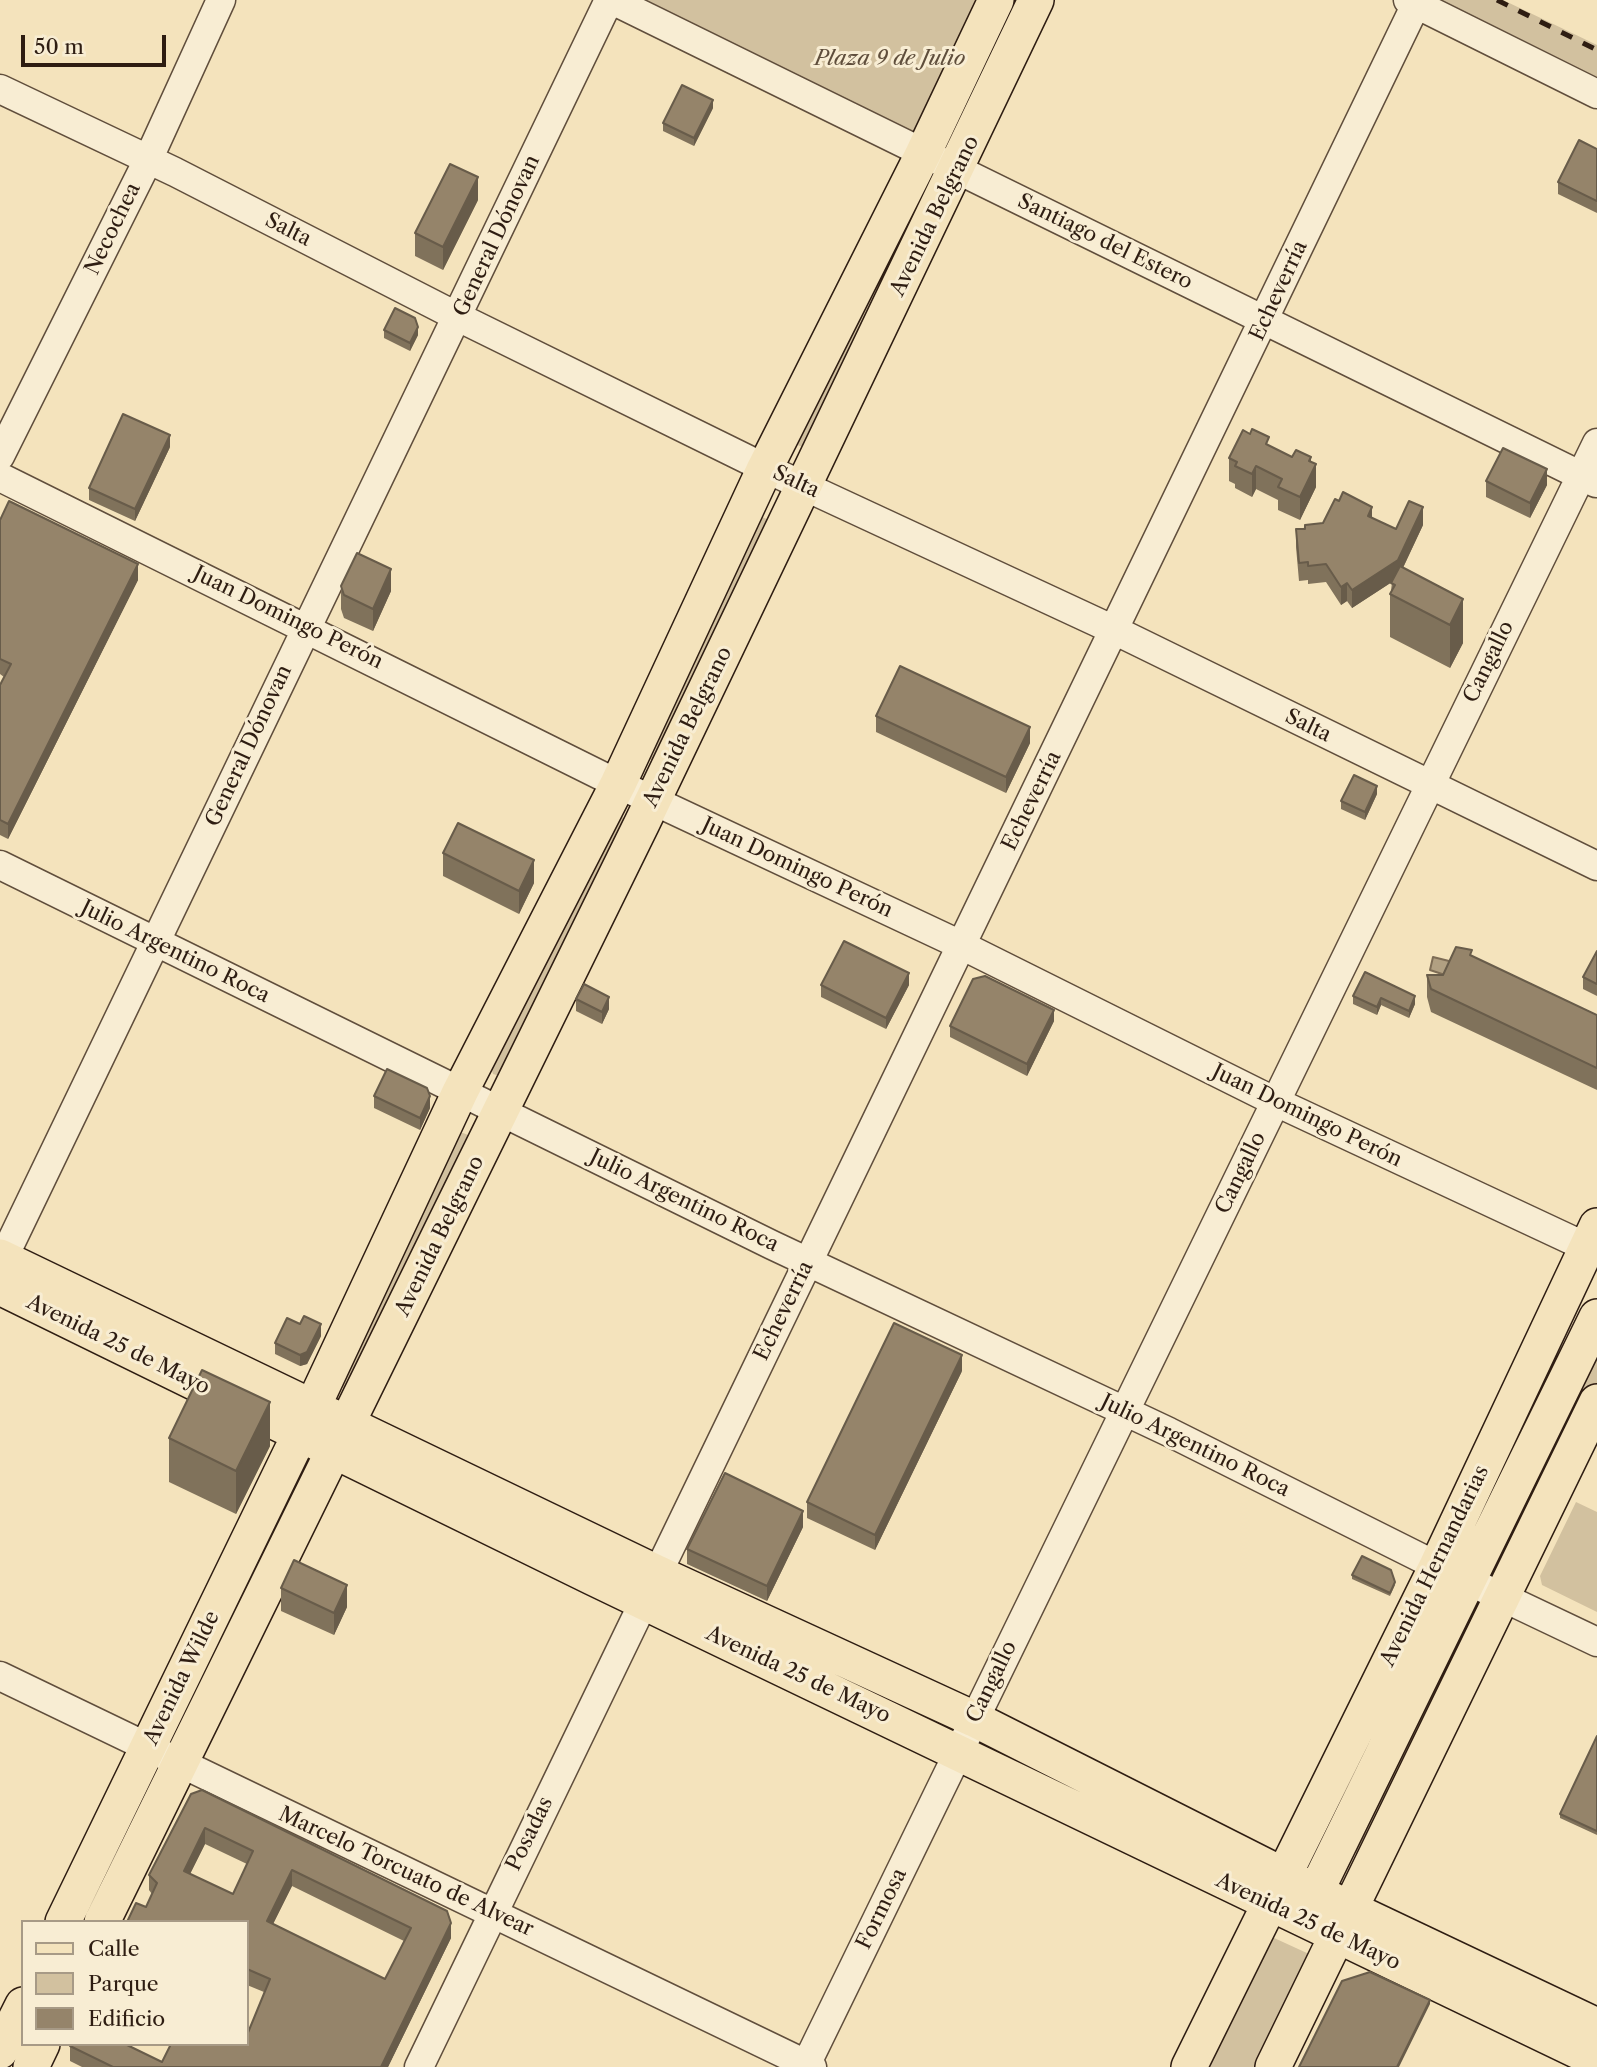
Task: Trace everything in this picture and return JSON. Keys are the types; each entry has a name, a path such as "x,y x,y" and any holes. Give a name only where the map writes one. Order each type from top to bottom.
{"main road":[{"name":"Avenida Belgrano","path":"306,1421 460,1091 618,784 765,468 923,154 996,0"},
{"name":"Avenida Belgrano","path":"342,1437 958,170 1036,0"},
{"name":"Avenida Hernandarias","path":"1189,2067 1594,1242"},
{"name":"Avenida 25 de Mayo","path":"1,1267 306,1421 650,1587 959,1751 1276,1890 1344,1923 1597,2060"},
{"name":"Avenida Hernandarias","path":"1316,1891 1597,1317"},
{"path":"1273,2067 1500,1595 1597,1402"},
{"name":"Avenida Wilde","path":"103,1920 163,1756 306,1421"},
{"name":"Avenida Wilde","path":"64,1920 163,1756 342,1437"},
{"name":"Avenida 25 de Mayo","path":"650,1587 974,1719 1276,1890 1316,1891 1344,1923 1597,2026"},
{"path":"0,2051 21,2009"},
{"path":"31,2067 41,2046"}],"street":[{"name":"Necochea","path":"0,456 148,160 221,0"},
{"name":"Santiago del Estero","path":"611,0 1589,480"},
{"name":"General Dónovan","path":"1,1267 306,626 611,0"},
{"path":"1414,1 1597,94"},
{"name":"Echeverría","path":"650,1587 1265,320 1414,1"},
{"name":"Salta","path":"0,89 765,468 1114,630 1597,866"},
{"name":"Cangallo","path":"959,1751 1428,785 1589,480 1597,443"},
{"name":"Juan Domingo Perón","path":"0,478 306,626 618,784 963,946 1276,1102 1594,1242"},
{"name":"Julio Argentino Roca","path":"0,865 808,1262 1124,1411 1597,1642"},
{"name":"Posadas","path":"419,2067 491,1912 650,1587"},
{"name":"Marcelo Torcuato de Alvear","path":"0,1676 808,2066"},
{"name":"Formosa","path":"808,2066 959,1751"},
{"path":"0,2063 12,2067"}],"green space":[{"name":"Plaza 9 de Julio","path":"636,0 986,0 927,126 911,134"},
{"path":"1430,0 1503,0 1597,45 1597,84"},
{"path":"920,189 933,194 811,451 791,442"},
{"path":"754,513 775,523 657,763 642,755"},
{"path":"619,815 627,820 503,1077 493,1074 491,1068"},
{"path":"463,1133 473,1137 348,1389 341,1387 455,1135"},
{"path":"1597,1340 1597,1383 1507,1563 1493,1553"},
{"path":"1576,1502 1597,1512 1597,1612 1542,1585 1540,1576"},
{"path":"1465,1615 1481,1620 1367,1859 1352,1851"},
{"path":"1272,1937 1309,1954 1265,2067 1202,2067"}],"shaded area":[{"path":"1433,957 1457,963 1454,978 1430,970"}],"building":[{"path":"682,85 713,100 694,138 663,123"},
{"path":"1579,140 1597,149 1597,201 1558,182"},
{"path":"450,164 478,177 443,247 415,233"},
{"path":"395,308 415,318 418,327 410,343 384,330"},
{"path":"123,414 170,435 135,509 89,488"},
{"path":"1252,429 1269,437 1266,444 1292,457 1296,450 1311,457 1309,461 1316,464 1300,497 1278,487 1282,479 1256,466 1252,474 1235,466 1237,462 1229,458 1243,430 1250,434"},
{"path":"1503,448 1547,469 1530,503 1486,481"},
{"path":"1343,492 1372,507 1368,516 1396,529 1409,501 1423,507 1398,560 1352,590 1347,583 1341,587 1326,564 1308,566 1308,562 1299,563 1296,529 1323,523 1335,499 1339,501"},
{"path":"9,501 138,564 8,824 0,820 0,685 11,664 0,659 0,520"},
{"path":"357,553 391,569 373,609 344,595 341,586"},
{"path":"1400,566 1463,599 1450,625 1390,594 1395,585 1391,583"},
{"path":"900,666 1030,727 1006,777 876,716"},
{"path":"1354,775 1377,786 1365,812 1341,801"},
{"path":"458,823 534,860 519,891 443,853"},
{"path":"844,941 909,973 886,1018 821,985"},
{"path":"1456,947 1472,950 1470,955 1597,1015 1597,1068 1431,989 1427,975 1443,975"},
{"path":"1597,951 1597,984 1583,977"},
{"path":"1365,972 1415,996 1409,1011 1381,998 1377,1007 1353,996"},
{"path":"985,976 1054,1010 1027,1064 950,1026 973,979"},
{"path":"584,984 609,997 602,1012 576,999"},
{"path":"387,1069 427,1088 430,1096 420,1118 374,1096"},
{"path":"304,1316 321,1324 307,1352 300,1355 275,1343 287,1318 300,1324"},
{"path":"894,1323 962,1355 875,1535 807,1502"},
{"path":"202,1370 270,1402 236,1471 169,1438"},
{"path":"725,1473 803,1511 767,1586 687,1549"},
{"path":"1362,1556 1391,1570 1395,1582 1390,1593 1352,1575"},
{"path":"294,1560 347,1585 334,1613 281,1588"},
{"path":"1597,1736 1597,1831 1560,1814"},
{"path":"202,1790 447,1911 451,1923 381,2067 113,2067 70,2046 129,2046 162,2062 170,2046 248,2046 248,2033 270,1979 248,1969 248,1920 128,1920 136,1903 146,1907 157,1883 149,1875 191,1794","holes":["205,1828 253,1851 233,1894 184,1871","292,1870 411,1928 385,1979 267,1921"]},
{"path":"1370,1972 1430,2000 1397,2067 1299,2067 1342,1981"}],"railway":[{"path":"1497,0 1597,50"}]}
